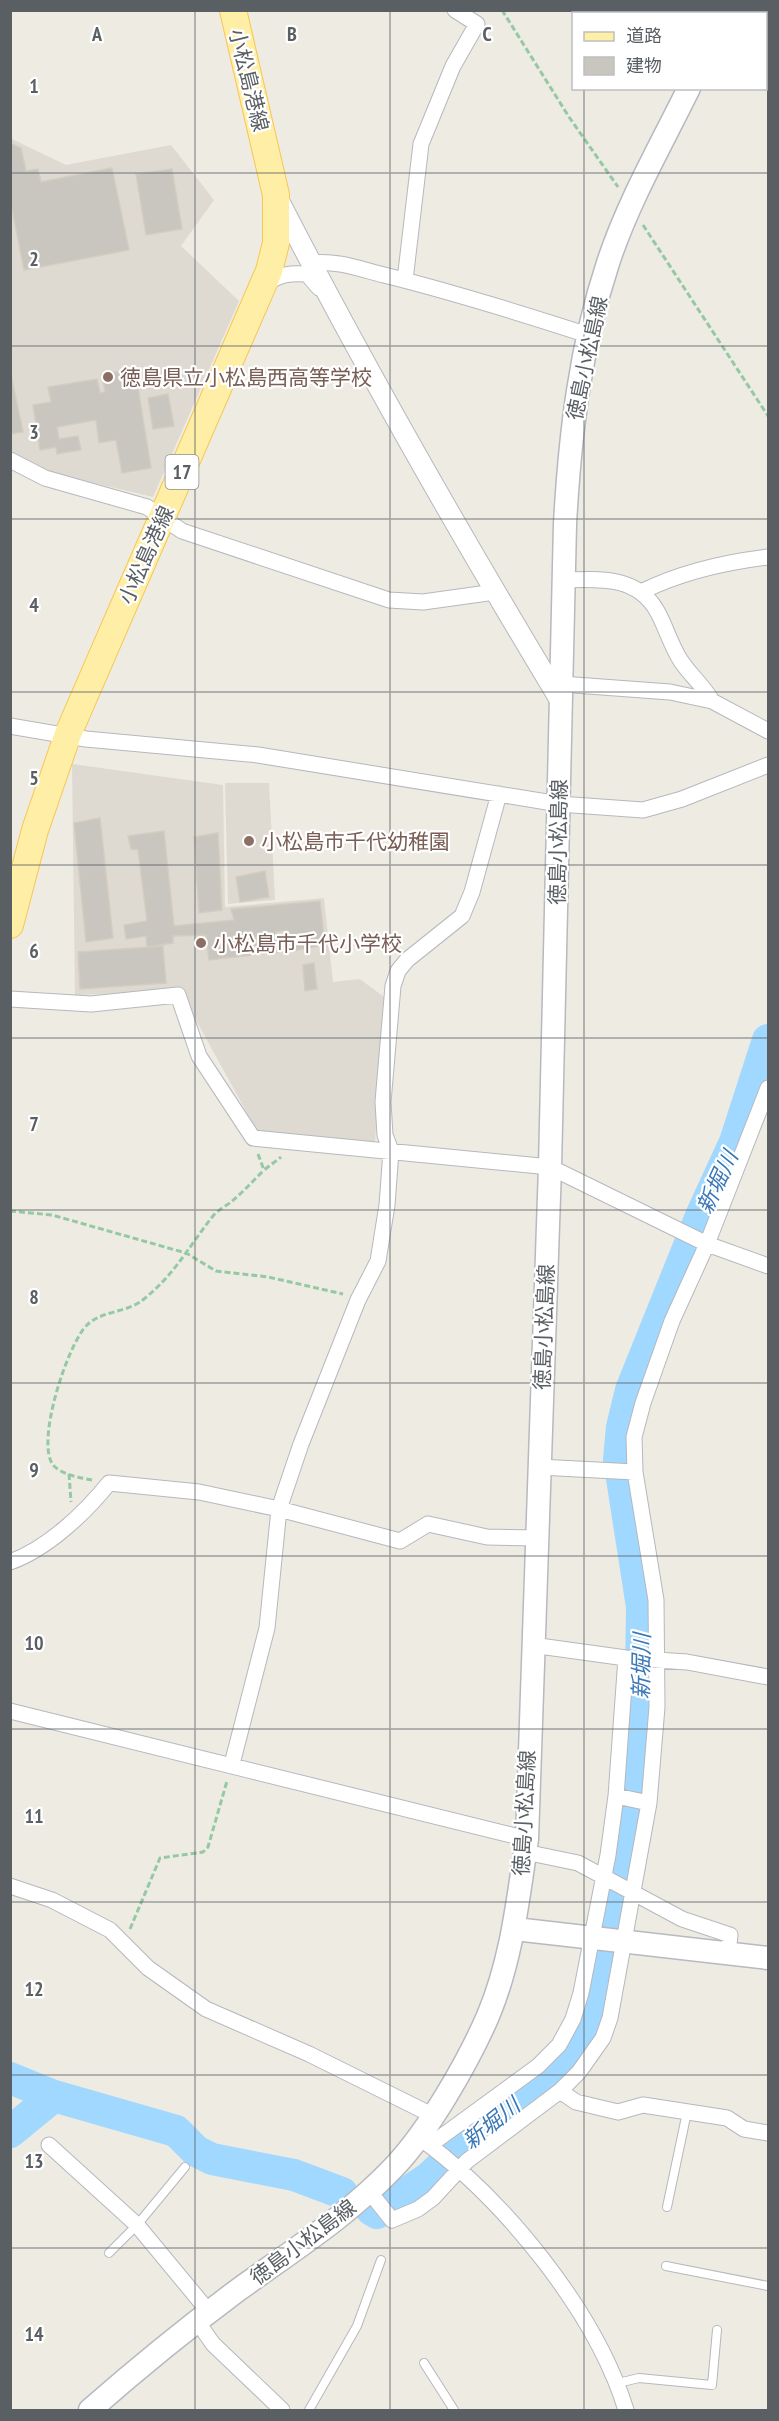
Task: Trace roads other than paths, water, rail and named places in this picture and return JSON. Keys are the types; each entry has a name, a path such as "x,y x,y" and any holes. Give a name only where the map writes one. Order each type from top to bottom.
{"main road":[{"name":"小松島港線","path":"10,925 35,830 68,734 262,287 276,243 276,195 233,10"},
{"name":"徳島小松島線","path":"90,2410 203,2316 342,2216 379,2203 396,2165 428,2144 432,2115 460,2069 488,2015 515,1929 526,1845 550,1167 569,458 578,378 609,261 631,206 688,90"},
{"path":"515,1929 593,1936 768,1958"}],"street":[{"path":"405,280 421,144 453,66 477,24 455,10"},
{"path":"276,195 328,299 495,592 561,692 670,692 712,701 768,731"},
{"path":"312,263 326,261 405,280 515,311 588,335"},
{"path":"262,287 278,275 307,274 328,299"},
{"path":"10,460 45,478 147,507 182,531 389,600 423,602 495,592"},
{"path":"643,591 662,582 715,566 768,557"},
{"path":"564,580 594,579 630,585 643,591 657,611 680,660 712,701"},
{"path":"10,726 87,739 258,755 559,804 643,810 682,799 768,765"},
{"path":"232,1764 267,1628 279,1509 301,1444 358,1300 378,1261 387,1205 391,1151 385,1135 383,1102 393,986 398,971 406,960 462,916 472,892 499,794"},
{"path":"10,999 91,1004 178,995 199,1056 253,1138 550,1167 680,1231 768,1266"},
{"path":"379,2203 392,2220 418,2209 432,2199 455,2167 560,2091 579,2072 603,2038 610,2018 629,1889 646,1802 655,1660 656,1600 632,1472 634,1437 643,1403 672,1321 768,1088"},
{"path":"539,1467 632,1472"},
{"path":"10,1562 58,1535 73,1518 91,1506 109,1483 199,1492 279,1509 400,1541 428,1524 487,1537 537,1538"},
{"path":"532,1645 629,1659 687,1662 768,1677"},
{"path":"626,2410 618,2382 585,2320 508,2216 428,2144 538,2066 559,2045 573,2019 581,1993 606,1878 620,1797 629,1659"},
{"path":"10,1711 232,1764 526,1845 578,1863 682,1918 730,1935 728,1953"},
{"path":"620,1797 646,1802"},
{"path":"10,1886 23,1888 92,1918 125,1942 148,1968 206,2009 309,2054 432,2115"},
{"path":"560,2091 576,2102 618,2112 643,2105 727,2118 744,2129 768,2133"},
{"path":"49,2145 137,2225 203,2316 213,2344 282,2410"}],"lane":[{"path":"667,2207 687,2112"},
{"path":"109,2253 137,2225 185,2167"},
{"path":"309,2410 357,2326 381,2260"},
{"path":"666,2266 768,2286"},
{"path":"618,2382 639,2378 712,2385 717,2330"},
{"path":"424,2363 454,2410"}],"waterway":[{"name":"新堀川","path":"372,2210 377,2213 430,2177 461,2147 548,2077 578,2046 594,2012 627,1844 640,1747 642,1607 619,1459 622,1427 631,1390 701,1216 735,1142 768,1040"},
{"name":"新堀川","path":"10,2078 54,2096 176,2131 196,2151 212,2159 294,2175 342,2193"},
{"name":"新堀川","path":"10,2132 54,2096"}],"place":[{"name":"徳島県立小松島西高等学校","path":"108,377"},
{"name":"小松島市千代幼稚園","path":"249,841"},
{"name":"小松島市千代小学校","path":"201,943"}]}
